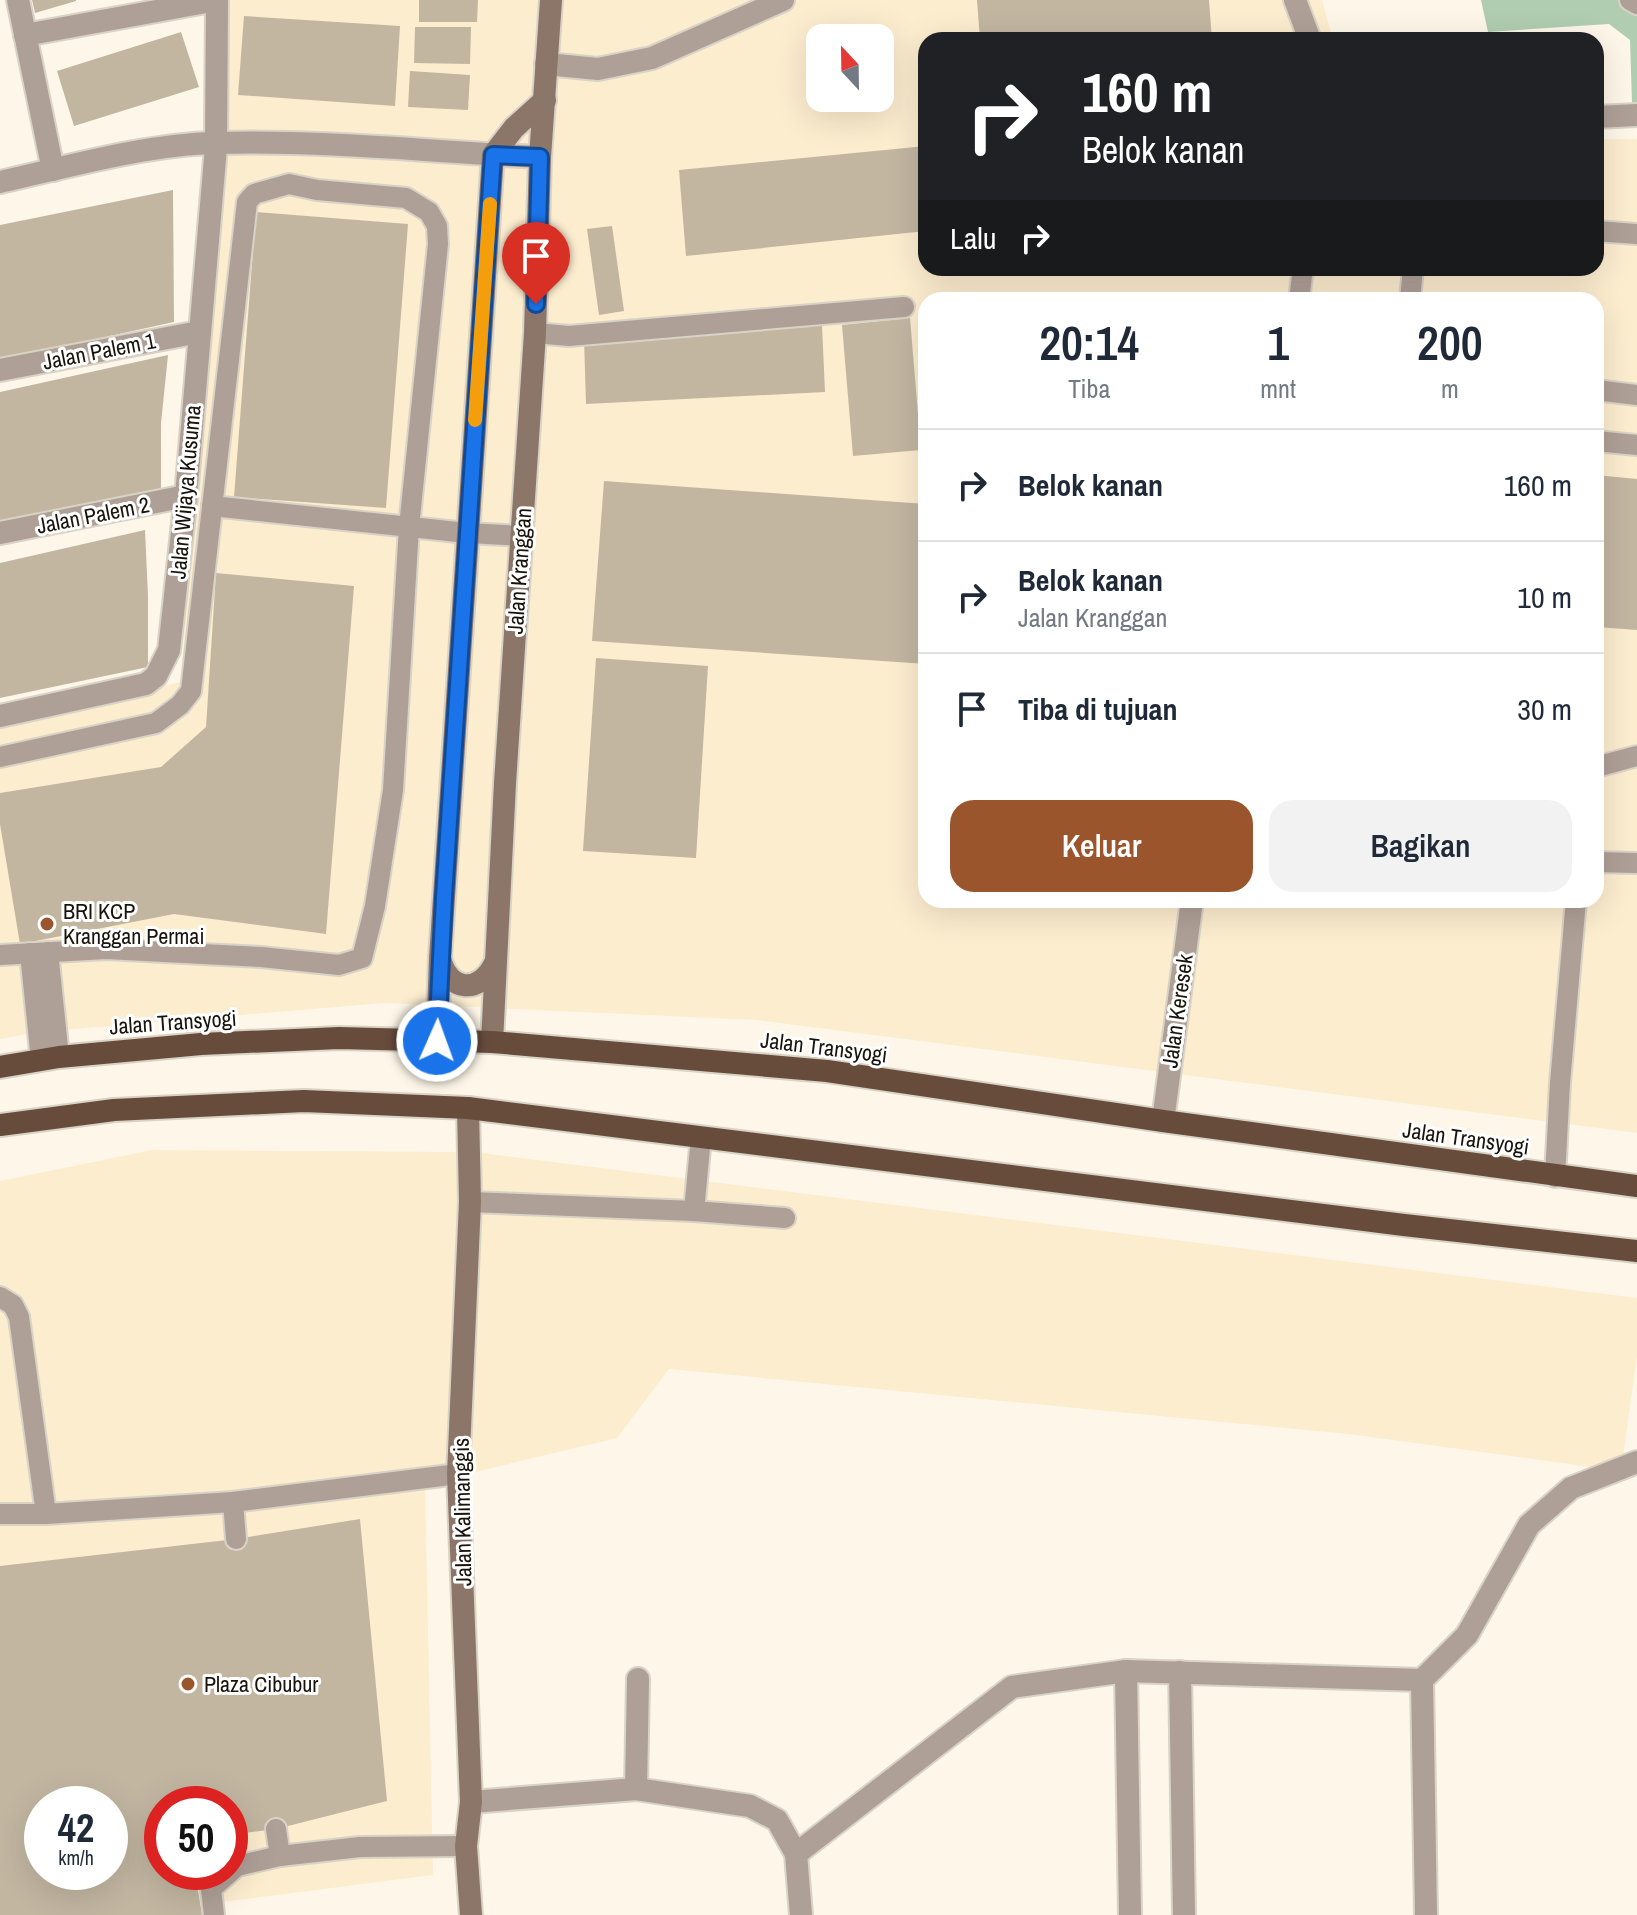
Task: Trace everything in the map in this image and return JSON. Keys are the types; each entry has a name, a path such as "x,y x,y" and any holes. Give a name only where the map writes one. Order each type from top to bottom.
{"highway":[{"name":"Jalan Transyogi","path":"0,1067 201,1044 339,1038 492,1042 827,1071 1555,1177 1637,1186"},
{"path":"0,1125 114,1110 304,1101 468,1108 1404,1225 1637,1251"}],"main road":[{"name":"Jalan Kranggan","path":"492,1042 535,333 540,157 551,0"},
{"path":"437,1041 493,155 514,128 545,100"},
{"path":"440,958 443,971 453,981 465,986 479,983 489,975 495,963"},
{"name":"Jalan Kalimanggis","path":"468,1108 470,1202 458,1474 471,1802 466,1846 471,1915"}],"street":[{"path":"18,0 53,170"},
{"path":"25,35 217,0"},
{"name":"Jalan Wijaya Kusuma","path":"0,716 146,684 156,676 169,650 186,496 216,143 217,0"},
{"path":"546,64 598,69 652,58 783,0"},
{"path":"1295,0 1307,32"},
{"path":"1604,117 1637,115"},
{"path":"0,182 136,152 216,143 540,157"},
{"name":"Jalan Palem 1","path":"0,370 199,332"},
{"name":"Jalan Palem 2","path":"0,533 186,496"},
{"name":"Jalan Keresek","path":"1163,1121 1191,908"},
{"path":"1426,1915 1422,1680 1467,1635 1529,1525 1571,1488 1637,1462"},
{"path":"796,1854 1012,1687 1126,1671 1422,1680"},
{"path":"1126,1671 1130,1915"},
{"path":"1180,1672 1184,1915"},
{"path":"636,1789 638,1679"},
{"path":"471,1802 636,1789 750,1806 777,1820 796,1854 801,1915"}],"lane":[{"path":"1630,0 1637,4"},
{"path":"0,757 156,723 180,705 191,691 247,202 254,194 289,184 317,190 406,198 429,212 437,226 438,244 409,527 393,790 375,906 362,958 339,965 261,957 106,949 0,953"},
{"path":"1604,232 1637,234"},
{"path":"535,333 569,336 904,307"},
{"path":"1604,391 1637,395"},
{"path":"1604,442 1637,445"},
{"path":"212,506 522,536"},
{"path":"1604,765 1637,756"},
{"path":"1604,862 1636,863"},
{"path":"1555,1177 1575,908"},
{"path":"39,952 50,1059"},
{"path":"694,1211 701,1137"},
{"path":"470,1202 785,1218"},
{"path":"0,1297 13,1305 19,1317 46,1514"},
{"path":"0,1514 233,1502 458,1474"},
{"path":"233,1502 236,1539"},
{"path":"276,1829 280,1856"},
{"path":"214,1915 211,1889 237,1866 280,1856 360,1847 466,1846"}],"shaded area":[{"path":"227,0 1322,0 1331,32 918,32 918,276 1604,276 1604,139 1637,139 1637,1133 756,1020 385,1003 40,1032 0,1039 0,721 181,682"},
{"path":"152,1150 474,1152 1637,1298 1637,1356 1621,1471 1348,1434 669,1369 617,1438 425,1484 433,1875 222,1902 223,1915 0,1915 0,1181"}],"green space":[{"path":"1481,0 1637,0 1637,102 1632,102 1630,40 1609,24 1488,32"}],"building":[{"path":"32,0 76,0 76,1 35,13"},
{"path":"419,0 478,0 477,22 419,22"},
{"path":"977,0 1209,0 1211,32 979,32"},
{"path":"244,16 400,26 395,106 238,95"},
{"path":"415,27 471,27 470,64 414,63"},
{"path":"181,32 199,87 74,126 57,71"},
{"path":"410,71 470,75 468,110 408,107"},
{"path":"918,147 918,232 686,256 679,170"},
{"path":"173,190 174,322 0,360 0,225"},
{"path":"256,212 408,224 386,508 234,497"},
{"path":"612,226 624,311 599,315 587,229"},
{"path":"910,318 918,450 853,456 842,325"},
{"path":"822,325 825,392 586,404 584,338"},
{"path":"168,355 161,423 161,492 0,526 0,392"},
{"path":"1604,476 1637,479 1637,630 1604,628"},
{"path":"604,481 918,503 918,663 592,641"},
{"path":"145,530 148,667 0,698 0,563"},
{"path":"216,573 354,586 326,934 174,914 20,944 0,824 0,793 161,767 206,727"},
{"path":"596,658 708,666 696,858 583,851"},
{"name":"Plaza Cibubur","path":"360,1519 387,1801 276,1829 248,1833 248,1786 144,1786 144,1890 198,1890 202,1915 0,1915 0,1566 236,1539"}],"slow traffic":[{"path":"475,420 490,204"}],"place":[{"name":"BRI KCP Kranggan Permai","path":"47,924"},
{"name":"Plaza Cibubur","path":"188,1684"}],"route":[{"path":"437,1041 493,155 540,157 536,304"}]}
